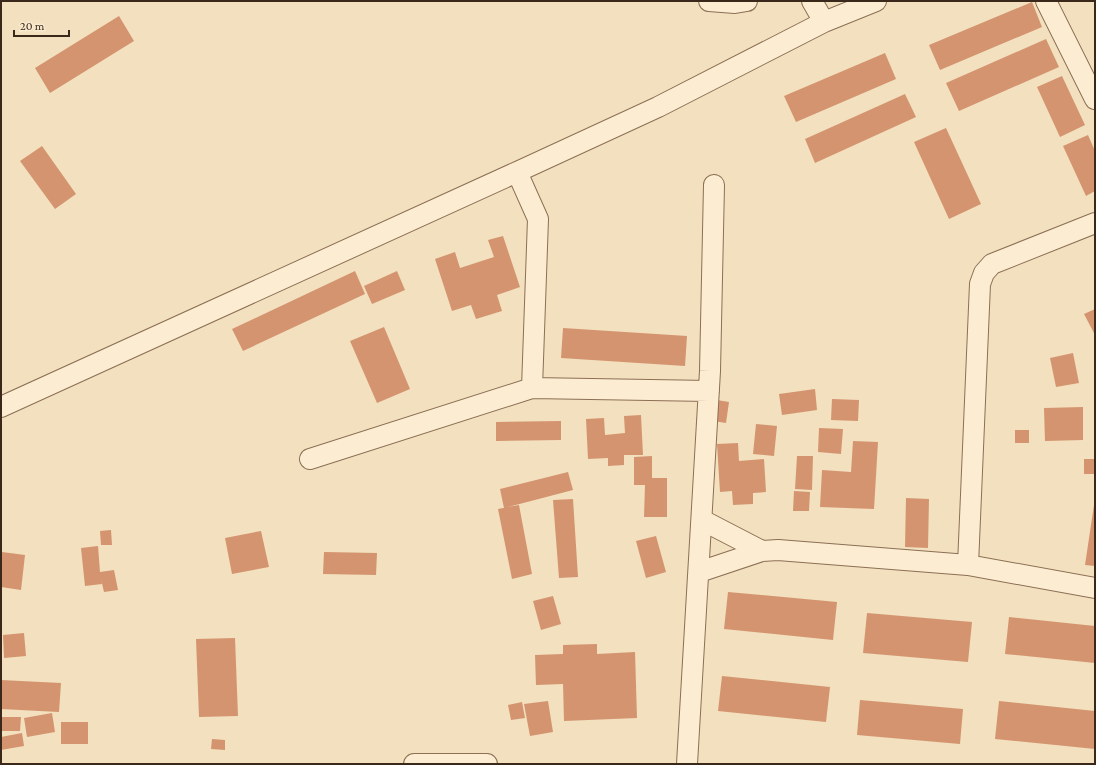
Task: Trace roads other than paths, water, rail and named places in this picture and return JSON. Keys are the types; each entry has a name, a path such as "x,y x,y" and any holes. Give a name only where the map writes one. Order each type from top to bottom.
{"street":[{"path":"709,1 735,3 747,1"},
{"path":"812,1 824,22"},
{"path":"1,407 658,107 824,22 876,1"},
{"path":"1046,1 1095,99"},
{"path":"517,172 538,219 532,388"},
{"path":"687,764 695,603 699,572 709,391 714,185"},
{"path":"968,565 980,284 984,273 992,264 1095,223"},
{"path":"310,459 532,388 709,391"},
{"path":"702,520 762,551"},
{"path":"699,572 762,551 778,550 968,565 1095,588"},
{"path":"414,764 486,764"}]}
